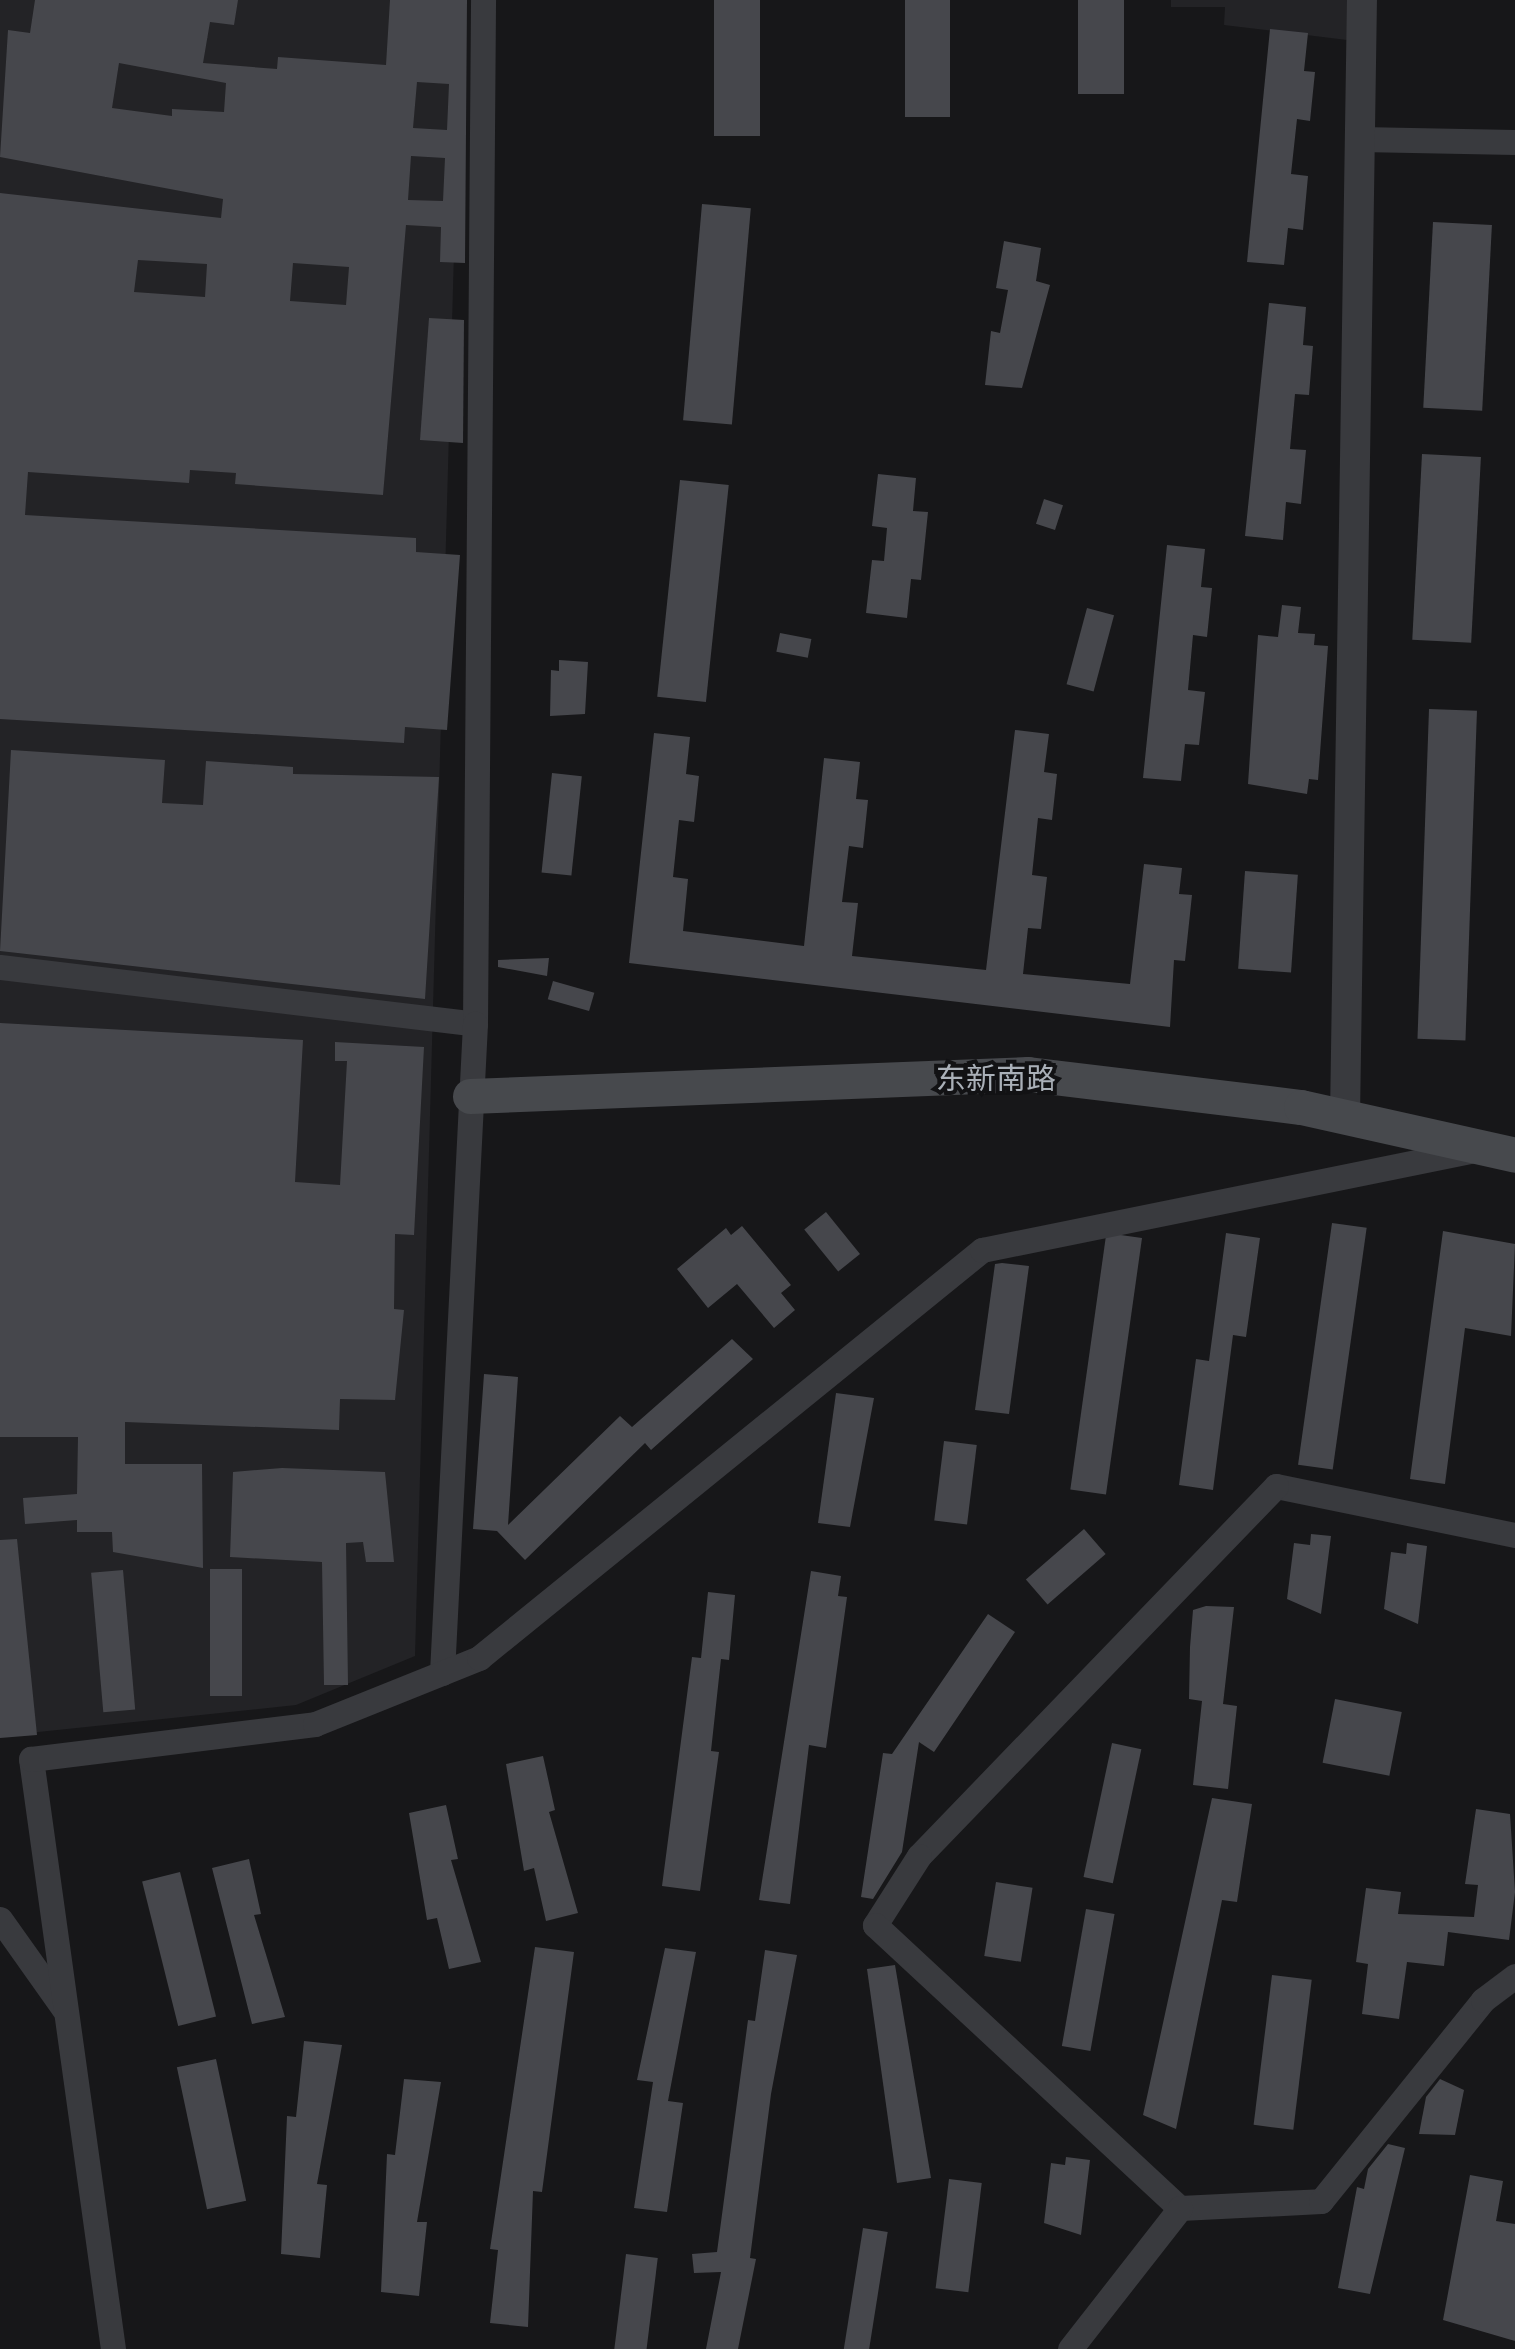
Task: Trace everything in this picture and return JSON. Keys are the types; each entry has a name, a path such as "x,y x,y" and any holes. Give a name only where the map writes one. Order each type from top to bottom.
{"main road":[{"name":"东新南路","path":"470,1096 1028,1074 1345,1116 1499,1152"}],"street":[{"path":"442,1673 476,1024 483,0"},
{"path":"1345,1116 1362,0"},
{"path":"1360,139 1515,142"},
{"path":"0,967 476,1024"},
{"path":"113,2349 31,1759 315,1724 479,1658 982,1250 1499,1152"},
{"path":"1515,1534 1276,1486 919,1856 875,1925 1180,2208 1320,2201 1483,2000 1515,1976"},
{"path":"0,1919 67,2013"},
{"path":"1070,2349 1180,2208"}],"shaded area":[{"path":"0,0 461,0 415,1656 296,1705 0,1736"},
{"path":"1171,0 1348,0 1347,40 1224,25 1225,7 1171,7"}],"building":[{"path":"35,0 238,0 234,25 210,22 203,63 277,69 278,57 386,65 390,0 467,0 465,263 440,262 441,227 406,225 383,495 235,484 236,473 190,470 189,483 28,472 25,515 416,538 416,552 460,555 447,730 405,727 404,743 0,719 0,193 221,218 223,199 0,157 8,30 30,33","holes":["119,63 226,83 224,112 172,109 172,116 112,108","417,82 449,84 447,130 413,128","411,156 445,158 443,201 408,200","138,260 207,264 205,297 134,292","293,263 349,267 346,305 290,301"]},
{"path":"714,0 760,0 760,136 714,136"},
{"path":"905,0 950,0 950,117 905,117"},
{"path":"1078,0 1124,0 1124,94 1078,94"},
{"path":"1270,29 1308,33 1304,71 1315,72 1310,121 1297,119 1291,174 1308,176 1303,230 1288,228 1284,265 1247,262"},
{"path":"702,204 751,208 732,424 683,420"},
{"path":"1433,222 1492,225 1482,411 1423,408"},
{"path":"1004,241 1041,248 1036,281 1050,285 1022,388 985,385 991,331 1000,333 1008,290 996,288"},
{"path":"1269,303 1306,307 1303,345 1313,346 1309,395 1295,394 1290,449 1306,450 1301,504 1286,502 1283,540 1245,536"},
{"path":"429,318 464,320 463,443 420,440"},
{"path":"1422,454 1481,457 1471,643 1412,640"},
{"path":"878,474 916,478 913,511 928,512 921,580 911,579 907,618 866,613 872,560 884,561 887,528 872,526"},
{"path":"680,480 729,485 706,702 657,697"},
{"path":"1044,499 1063,505 1055,530 1036,524"},
{"path":"1167,545 1205,549 1201,587 1212,588 1207,637 1193,635 1188,690 1205,692 1199,745 1185,744 1181,781 1143,778"},
{"path":"1282,605 1301,607 1298,633 1315,634 1314,645 1328,646 1318,780 1309,779 1307,794 1248,784 1258,635 1278,637"},
{"path":"1087,608 1114,615 1094,692 1067,684"},
{"path":"780,633 811,639 808,658 776,652"},
{"path":"559,660 588,662 585,714 550,716 551,670 559,671"},
{"path":"1429,709 1477,711 1465,1040 1417,1039"},
{"path":"1015,730 1049,734 1044,772 1057,774 1052,820 1038,818 1032,875 1047,877 1041,929 1028,928 1023,974 1130,984 1144,864 1182,868 1179,894 1192,895 1185,961 1174,960 1170,1027 629,963 654,733 690,737 686,774 699,776 694,822 679,820 673,877 688,879 683,931 804,946 824,758 860,762 856,799 868,800 863,848 849,846 842,902 858,903 852,956 986,970"},
{"path":"11,750 165,760 162,803 203,805 206,761 293,767 293,774 439,777 425,999 0,951"},
{"path":"552,773 582,776 571,876 542,872"},
{"path":"1245,871 1298,875 1291,972 1238,969"},
{"path":"549,958 547,976 498,967 498,960"},
{"path":"553,981 594,993 589,1011 548,999"},
{"path":"0,1023 303,1040 295,1182 340,1185 347,1061 335,1061 335,1042 424,1047 414,1235 395,1234 394,1309 404,1310 395,1400 340,1399 339,1430 125,1422 125,1464 202,1464 203,1568 113,1552 112,1532 77,1532 77,1520 25,1524 23,1498 77,1494 78,1437 0,1437"},
{"path":"826,1212 860,1254 838,1272 804,1230"},
{"path":"1332,1223 1367,1228 1333,1469 1298,1465"},
{"path":"742,1226 791,1285 781,1293 795,1310 774,1328 737,1284 708,1308 677,1269 726,1228 731,1235"},
{"path":"1443,1231 1515,1244 1511,1336 1465,1328 1445,1484 1410,1479"},
{"path":"1106,1233 1142,1238 1106,1494 1070,1489"},
{"path":"1226,1233 1260,1238 1246,1337 1233,1335 1213,1490 1179,1485 1196,1359 1209,1361"},
{"path":"995,1264 1029,1266 1009,1414 975,1410"},
{"path":"732,1339 753,1359 651,1450 645,1443 525,1560 497,1531 473,1529 484,1374 518,1377 508,1525 620,1416 632,1427"},
{"path":"836,1393 874,1398 850,1527 818,1523"},
{"path":"944,1441 977,1445 967,1524 934,1520"},
{"path":"282,1468 385,1472 394,1562 366,1562 363,1542 346,1543 348,1685 324,1685 322,1562 230,1557 233,1472"},
{"path":"1084,1529 1106,1554 1048,1604 1026,1580"},
{"path":"1311,1534 1331,1536 1321,1614 1287,1599 1294,1543 1310,1545"},
{"path":"17,1539 37,1735 0,1738 0,1540"},
{"path":"1407,1543 1427,1546 1418,1624 1384,1609 1391,1552 1406,1554"},
{"path":"210,1569 242,1569 242,1696 210,1696"},
{"path":"123,1570 135,1709 103,1712 91,1573"},
{"path":"811,1571 841,1576 838,1596 847,1597 826,1748 809,1745 790,1904 759,1900"},
{"path":"708,1592 735,1595 729,1660 721,1659 711,1751 719,1752 700,1891 662,1886 692,1657 701,1658"},
{"path":"1206,1606 1234,1607 1223,1704 1237,1706 1228,1789 1193,1785 1202,1701 1189,1699 1190,1647 1193,1610"},
{"path":"988,1614 1015,1632 934,1752 919,1742 902,1852 873,1899 861,1897 883,1753 892,1754"},
{"path":"1335,1699 1402,1712 1389,1776 1323,1763"},
{"path":"1112,1743 1141,1749 1113,1883 1084,1877"},
{"path":"543,1756 555,1810 549,1812 578,1913 546,1921 534,1868 524,1871 506,1764"},
{"path":"1212,1798 1252,1804 1237,1902 1222,1900 1176,2129 1143,2115"},
{"path":"446,1805 458,1859 451,1860 481,1962 449,1969 437,1918 427,1920 409,1813"},
{"path":"1476,1809 1510,1814 1515,1892 1509,1940 1448,1932 1444,1966 1407,1962 1399,2019 1362,2014 1368,1964 1356,1962 1366,1888 1401,1892 1398,1914 1474,1917 1478,1885 1465,1884"},
{"path":"249,1859 261,1914 254,1915 285,2017 252,2024 212,1868"},
{"path":"180,1872 216,2017 178,2026 142,1881"},
{"path":"996,1882 1033,1888 1021,1962 984,1956"},
{"path":"1086,1909 1115,1914 1090,2051 1062,2046"},
{"path":"535,1947 574,1952 542,2192 533,2191 528,2327 490,2323 498,2250 490,2249"},
{"path":"665,1948 696,1952 668,2101 683,2103 667,2212 634,2208 653,2082 637,2080"},
{"path":"765,1950 797,1955 771,2094 750,2258 756,2259 738,2349 706,2349 721,2272 694,2273 692,2254 717,2252 748,2020 755,2021"},
{"path":"895,1965 931,2178 897,2183 867,1969"},
{"path":"1272,1975 1312,1980 1293,2130 1254,2125"},
{"path":"304,2041 342,2045 317,2184 327,2185 320,2258 281,2254 287,2116 296,2117"},
{"path":"216,2059 246,2201 207,2209 177,2067"},
{"path":"404,2079 441,2082 417,2222 427,2222 419,2296 381,2292 387,2154 395,2155"},
{"path":"1440,2079 1464,2090 1455,2135 1419,2134 1426,2097"},
{"path":"1388,2144 1405,2148 1370,2294 1338,2288 1357,2187 1364,2189 1368,2169"},
{"path":"1066,2157 1090,2160 1081,2235 1044,2223 1051,2163 1065,2165"},
{"path":"1470,2175 1503,2181 1496,2221 1515,2224 1515,2341 1443,2320"},
{"path":"949,2179 982,2183 968,2292 936,2288"},
{"path":"863,2228 888,2232 869,2349 844,2349"},
{"path":"626,2254 658,2258 647,2349 614,2349"}]}
